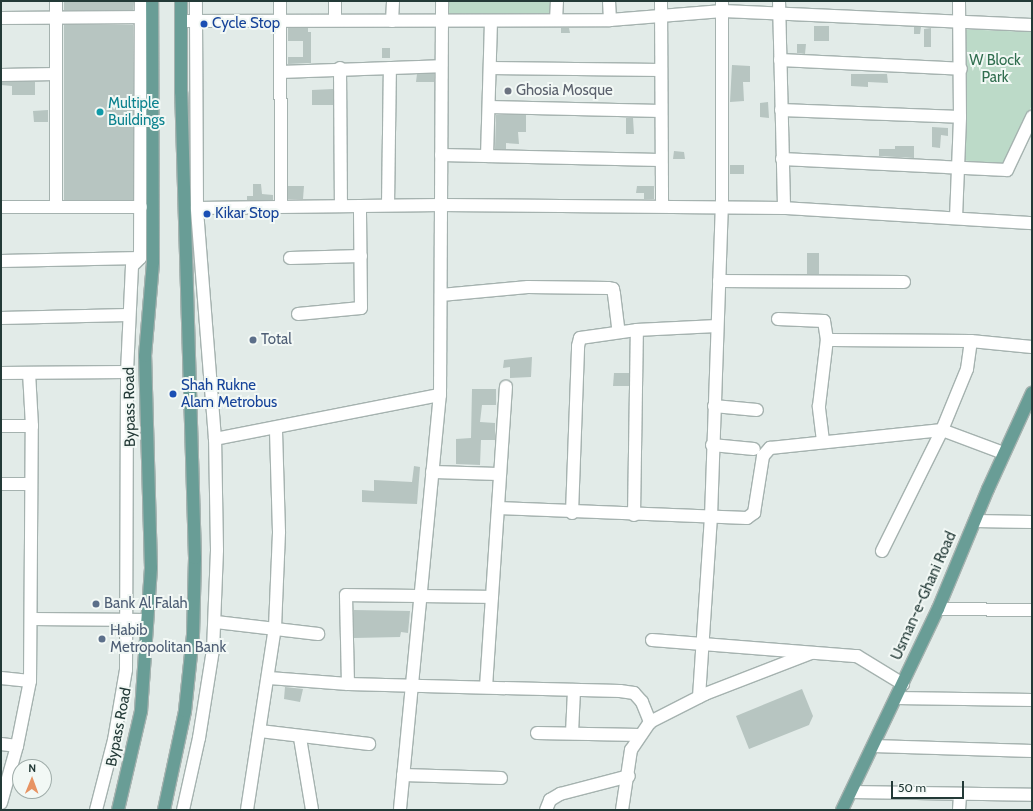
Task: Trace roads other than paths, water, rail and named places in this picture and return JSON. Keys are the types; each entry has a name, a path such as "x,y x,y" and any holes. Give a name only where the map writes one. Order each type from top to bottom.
{"main road":[{"name":"Bypass Road","path":"118,810 141,711 151,525 145,356 153,262 146,17 152,1"},
{"path":"164,810 185,711 193,635 195,558 181,1"},
{"name":"Usman-e-Ghani Road","path":"842,810 938,609 1004,453 1032,394"}],"street":[{"path":"56,1 56,206"},
{"path":"96,810 123,697 128,619 128,315 132,266 140,258 146,17 141,1"},
{"path":"183,810 199,738 216,622 215,439 197,208 196,1"},
{"path":"280,1 281,206"},
{"path":"335,1 335,20"},
{"path":"392,20 393,1"},
{"path":"400,810 440,395 440,66 442,1"},
{"path":"556,20 557,1"},
{"path":"610,1 610,20"},
{"path":"661,1 660,160 662,206"},
{"path":"779,1 784,208"},
{"path":"956,218 960,117 959,1"},
{"path":"181,21 610,20 661,18 723,6 779,14 1032,25"},
{"path":"699,697 711,517 716,326 722,208 723,6"},
{"path":"1,18 146,17"},
{"path":"488,156 491,21"},
{"path":"780,60 960,69"},
{"path":"280,72 340,68 440,66"},
{"path":"340,68 341,206"},
{"path":"388,205 390,68"},
{"path":"490,68 661,70"},
{"path":"1,75 56,74"},
{"path":"489,107 661,111"},
{"path":"781,110 960,117"},
{"path":"782,159 1007,170 1032,117"},
{"path":"441,155 660,160"},
{"path":"197,208 388,205 784,208 1032,223"},
{"path":"298,314 361,308 360,206"},
{"path":"1,207 142,207"},
{"path":"290,258 361,256"},
{"path":"1,261 140,258"},
{"path":"718,281 904,282"},
{"path":"441,295 528,287 608,288 613,290 619,332"},
{"path":"1,318 128,315"},
{"path":"778,319 824,321 828,339 819,406 823,441"},
{"path":"572,513 578,346 580,338 637,330 716,326"},
{"path":"634,515 637,330"},
{"path":"828,339 971,341 1032,348"},
{"path":"882,551 942,430 967,369 971,341"},
{"path":"1,373 127,372"},
{"path":"1,803 17,746 30,681 32,619 32,426 29,373"},
{"path":"486,687 506,387"},
{"path":"215,439 440,395"},
{"path":"714,406 756,410"},
{"path":"1,426 32,426"},
{"path":"247,810 269,678 275,628 278,532 276,428"},
{"path":"498,508 572,513 751,517 754,513 765,450 823,441 942,430 1004,453"},
{"path":"712,445 754,449"},
{"path":"432,472 500,474"},
{"path":"1,484 32,484"},
{"path":"975,521 1032,522"},
{"path":"348,684 346,595 492,596"},
{"path":"938,609 1032,610"},
{"path":"32,619 147,620"},
{"path":"216,622 318,634"},
{"path":"652,640 811,654 857,656 902,684"},
{"path":"622,810 629,776 631,750 650,722 699,697 811,654"},
{"path":"1,678 30,681"},
{"path":"269,678 348,684 574,690 634,694 642,702 650,722"},
{"path":"572,733 574,690"},
{"path":"896,698 1032,700"},
{"path":"260,731 300,738 369,744"},
{"path":"537,733 640,735"},
{"path":"300,738 312,810"},
{"path":"1,744 17,746"},
{"path":"873,746 1032,751"},
{"path":"404,775 501,778"},
{"path":"546,810 550,800 560,794 629,776"},
{"path":"851,792 1032,795"},
{"path":"959,810 960,795"}],"place":[{"name":"Cycle Stop","path":"204,24"},
{"name":"Ghosia Mosque","path":"508,91"},
{"name":"Multiple Buildings","path":"100,112"},
{"name":"Kikar Stop","path":"207,214"},
{"name":"Total","path":"253,340"},
{"name":"Shah Rukne Alam Metrobus","path":"173,394"},
{"name":"Bank Al Falah","path":"96,604"},
{"name":"Habib Metropolitan Bank","path":"102,639"}],"park label":[{"name":"W Block Park","path":"995,68"}]}
